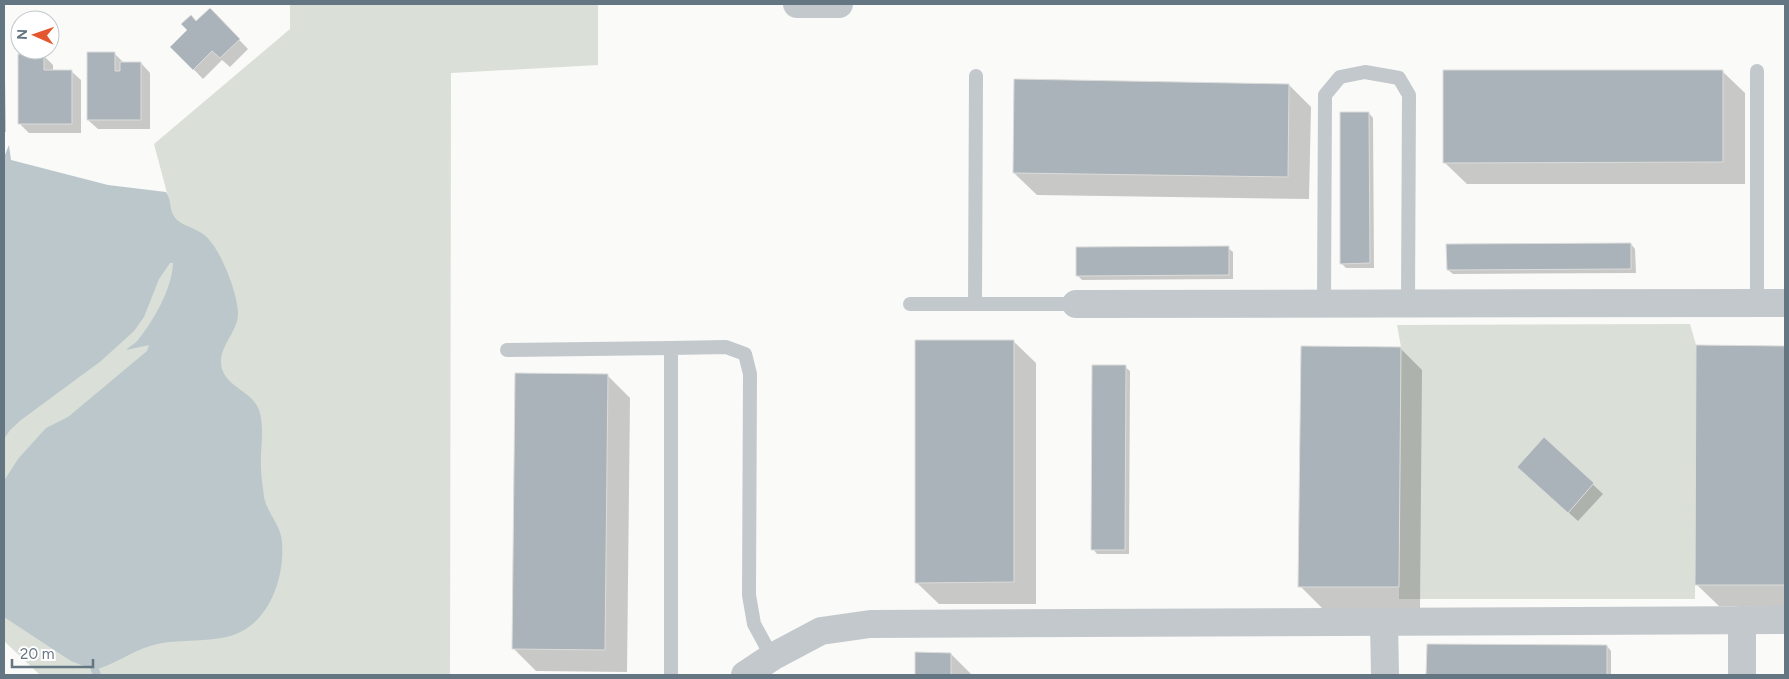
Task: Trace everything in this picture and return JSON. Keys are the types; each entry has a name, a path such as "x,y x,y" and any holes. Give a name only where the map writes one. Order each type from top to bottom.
{"street":[{"path":"798,4 839,4"},
{"path":"1076,304 1785,303"},
{"path":"1742,620 1742,675"},
{"path":"745,675 772,657 821,631 870,624 1785,620"},
{"path":"1384,622 1385,675"}],"lane":[{"path":"1757,71 1757,303"},
{"path":"1324,304 1325,95 1340,77 1365,72 1399,78 1409,95 1408,303"},
{"path":"975,304 976,76"},
{"path":"910,304 1076,304"},
{"path":"507,350 726,347 744,354 750,374 749,595 754,624 772,657"},
{"path":"671,348 671,675"}],"shaded area":[{"path":"290,4 598,4 598,65 451,73 450,675 40,675 4,641 4,423 178,234 154,144 290,29"},
{"path":"9,145 11,160 108,185 166,192 174,217 203,234 215,248 221,259 235,293 238,312 235,327 222,354 222,369 229,381 251,398 259,410 262,424 261,471 264,497 279,530 282,542 280,573 270,603 261,616 237,634 221,638 158,644 94,670 71,661 4,617 4,481 18,459 46,428 68,417 147,351 149,345 126,350 138,340 156,314 166,294 173,263 170,263 159,279 144,317 134,331 101,361 21,420 10,430 4,439 4,157"},
{"path":"1690,324 1696,345 1695,599 1399,599 1401,347 1397,325"}],"building":[{"path":"210,8 240,39 220,58 212,51 193,70 170,47 187,30 181,24 191,15 196,21"},
{"path":"87,52 115,52 115,71 120,71 120,62 141,62 141,120 87,120"},
{"path":"18,60 44,60 44,70 72,70 72,124 18,124"},
{"path":"1443,70 1723,70 1723,162 1443,163"},
{"path":"1014,79 1289,84 1288,177 1013,173"},
{"path":"1340,112 1369,112 1370,263 1340,264"},
{"path":"1631,243 1631,269 1447,270 1446,244"},
{"path":"1229,246 1229,275 1076,276 1076,247"},
{"path":"915,340 1014,340 1014,582 915,583"},
{"path":"1696,345 1785,346 1785,585 1695,585"},
{"path":"1301,346 1401,347 1399,587 1298,587"},
{"path":"1092,365 1126,365 1125,550 1091,550"},
{"path":"515,373 608,374 605,650 512,649"},
{"path":"1544,437 1594,483 1568,513 1517,467"},
{"path":"1427,644 1607,645 1607,675 1426,675"},
{"path":"915,652 951,653 951,675 915,675"}],"waterway":[{"path":"95,670 97,675"}]}
